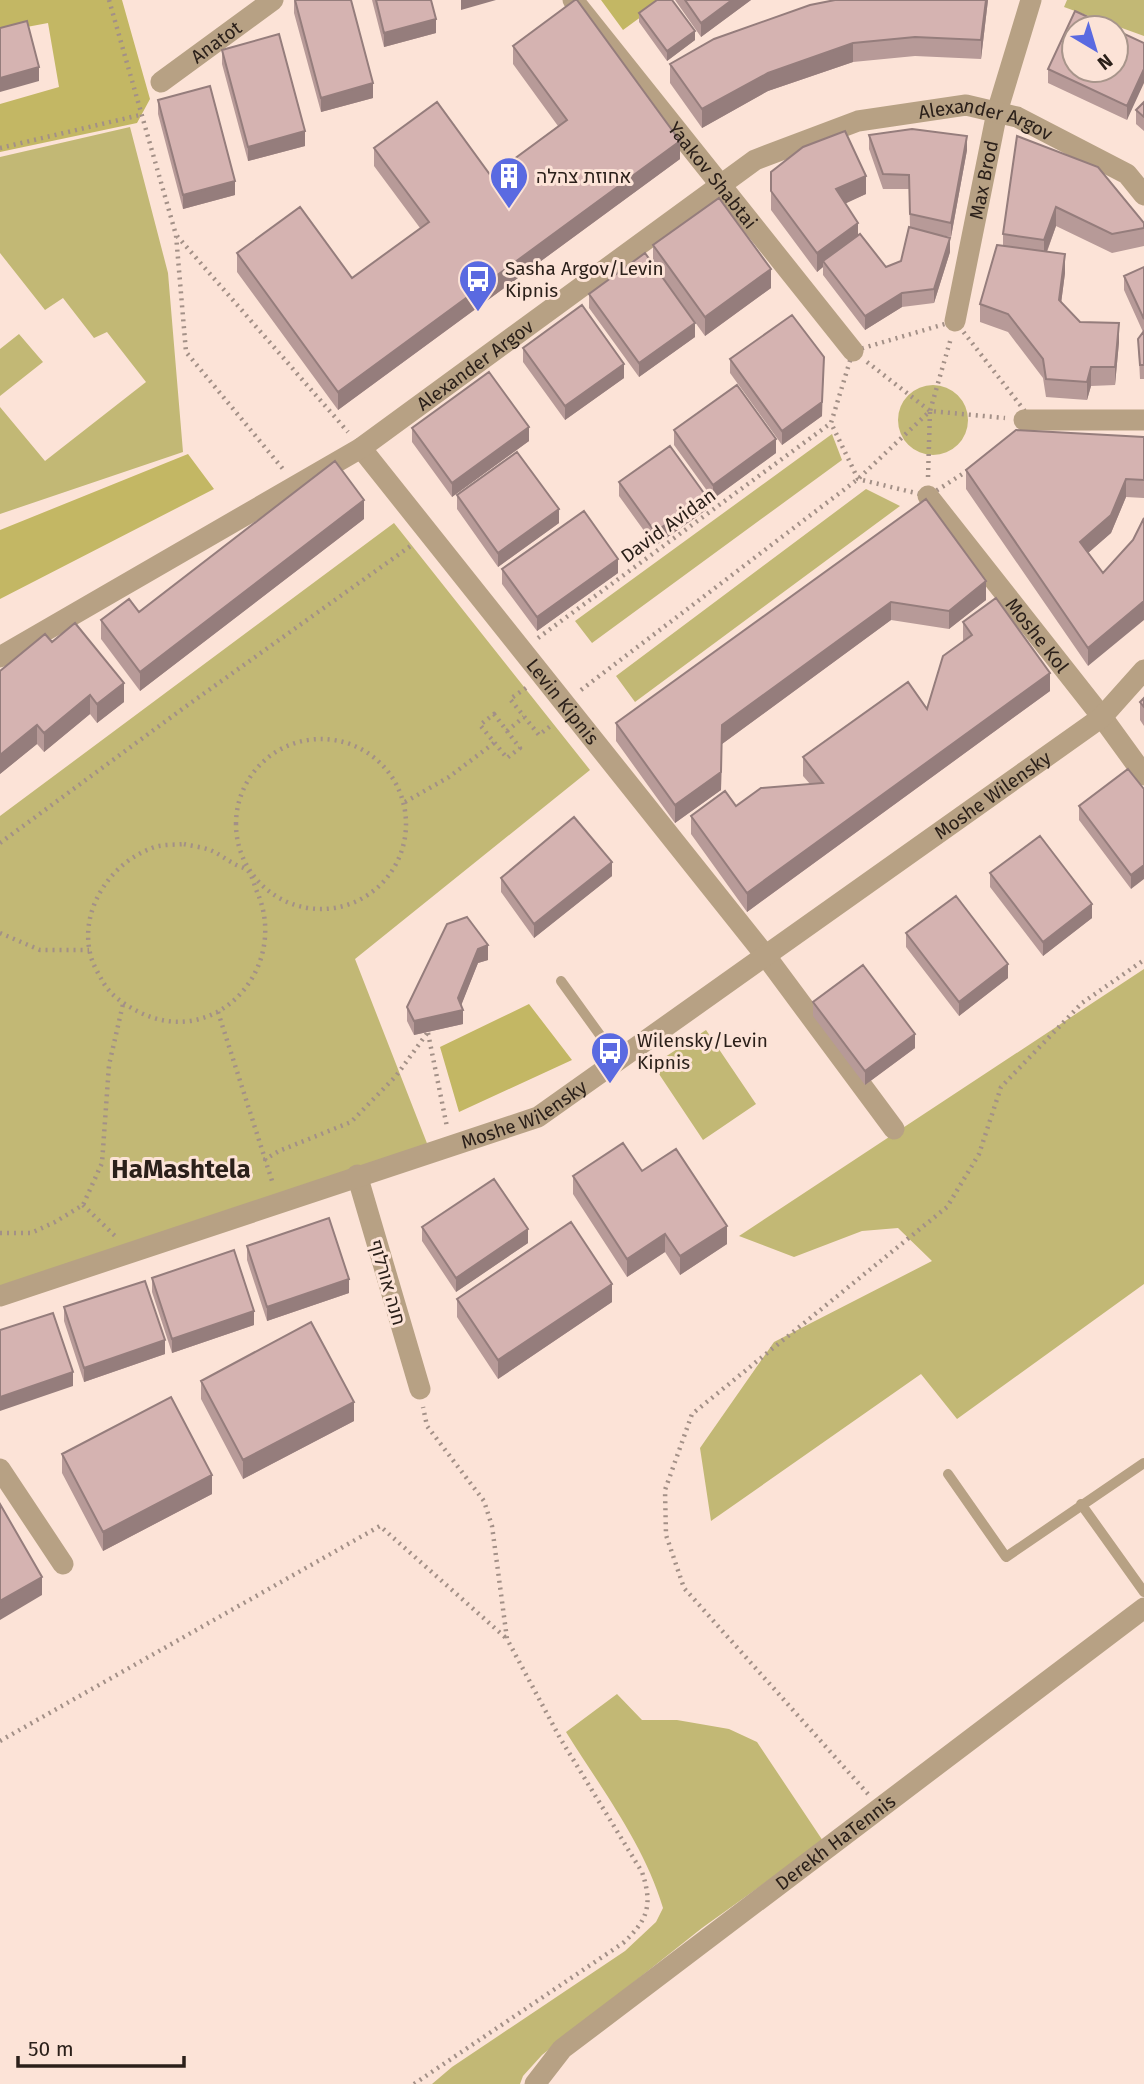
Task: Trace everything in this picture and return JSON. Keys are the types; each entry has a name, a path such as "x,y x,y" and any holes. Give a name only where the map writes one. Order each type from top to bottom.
{"street":[{"name":"Anatot","path":"161,82 273,0"},
{"name":"Yaakov Shabtai","path":"573,0 853,351"},
{"name":"Max Brod","path":"956,321 997,112 1031,0"},
{"name":"Alexander Argov","path":"0,657 361,448 755,160 859,121 966,105 1017,117 1127,174 1144,195"},
{"path":"1024,420 1144,420"},
{"name":"Levin Kipnis","path":"361,448 765,955 894,1129"},
{"name":"Moshe Kol","path":"928,496 1102,717 1144,775"},
{"name":"Moshe Wilensky","path":"0,1296 276,1192 357,1175 537,1117 1102,717 1144,670"},
{"name":"חנה אורלוף","path":"357,1175 420,1389"},
{"path":"0,1469 63,1564"},
{"name":"Derekh HaTennis","path":"535,2084 562,2049 1144,1608"}],"lane":[{"path":"561,981 618,1060"},
{"path":"948,1474 1006,1556 1144,1463"},
{"path":"1081,1504 1144,1592"}],"path":[{"path":"109,0 176,235 186,352 285,471"},
{"path":"0,148 140,115"},
{"path":"176,235 361,448"},
{"path":"853,351 956,321"},
{"path":"928,496 930,411 956,321"},
{"path":"858,479 928,496 1021,436 1024,410 956,321"},
{"path":"853,351 930,411 1024,420"},
{"path":"853,351 831,423 858,479"},
{"path":"564,703 858,479 930,411"},
{"name":"David Avidan","path":"522,650 831,423"},
{"path":"0,843 196,699 430,533"},
{"path":"526,688 510,699 539,736 554,724"},
{"path":"494,714 507,731 520,748 507,758 480,725 494,714"},
{"path":"507,731 524,717"},
{"path":"405,802 390,772 357,745 321,738 289,744 267,758 247,781 237,807 237,843 248,870 261,901 266,932 260,966 244,991 218,1012 201,1018 169,1022 153,1019 123,1004 104,985 89,950 88,926 100,889 128,859 155,847 184,844 210,850 248,870 278,899 319,910 349,905 380,887 398,863 407,834 405,802"},
{"path":"405,802 449,777 494,743"},
{"path":"0,933 40,950 89,950"},
{"path":"881,1807 684,1588 666,1535 665,1490 692,1414 947,1207 979,1154 1001,1087 1082,1003 1144,960"},
{"path":"0,1233 31,1233 83,1205 102,1163 109,1065 123,1004"},
{"path":"218,1012 276,1192"},
{"path":"264,1160 279,1151 351,1122 396,1076 428,1032 447,1131 459,1127"},
{"path":"276,1192 285,1178"},
{"path":"259,1186 276,1192"},
{"path":"83,1205 117,1239 104,1243"},
{"path":"420,1389 427,1426 484,1501 492,1526 507,1639"},
{"path":"0,1741 380,1526 507,1639 560,1738 642,1872 648,1889 647,1907 641,1926 623,1943 414,2084"}],"shaded area":[{"path":"0,0 122,0 150,99 137,123 0,152 0,104 59,87 48,23 0,32"},
{"path":"601,0 664,0 623,30"},
{"path":"1067,0 1144,0 1144,36 1130,31 1130,14 1083,14 1064,7"},
{"path":"130,127 168,273 183,452 0,514 0,407 45,461 146,382 107,332 94,338 63,298 45,310 0,253 0,157"},
{"path":"19,334 43,362 0,396 0,349"},
{"path":"933,385 958,395 968,420 958,445 933,455 908,445 898,420 908,395"},
{"path":"832,434 842,460 592,643 575,621"},
{"path":"188,454 214,489 0,599 0,530"},
{"path":"866,489 900,506 635,702 616,676"},
{"path":"394,523 590,770 355,959 430,1151 0,1289 0,816"},
{"path":"1144,969 1144,1284 957,1419 921,1374 711,1521 700,1448 774,1342 932,1261 898,1228 862,1231 794,1257 739,1236"},
{"path":"529,1004 572,1060 459,1112 440,1047"},
{"path":"706,1030 756,1104 703,1140 653,1065"},
{"path":"617,1694 642,1720 677,1720 729,1729 757,1742 823,1841 702,1928 542,2055 523,2076 520,2084 432,2084 452,2067 625,1951 656,1922 663,1908 645,1861 633,1839 566,1732"}],"building":[{"path":"295,0 351,0 373,83 321,98"},
{"path":"376,0 431,0 436,19 384,33"},
{"name":"אחוזת צהלה","path":"575,0 680,141 338,392 237,253 300,207 352,278 429,222 374,148 437,102 491,176 567,120 513,46"},
{"path":"657,0 672,0 695,31 667,51 639,13"},
{"path":"685,0 732,0 701,23"},
{"path":"835,0 986,0 981,40 915,37 853,43 768,73 702,109 670,64 714,39 810,5"},
{"path":"27,21 39,67 0,78 0,28"},
{"path":"279,34 305,131 248,147 222,50"},
{"path":"1130,36 1144,43 1144,69 1127,106 1080,84 1130,84"},
{"path":"1060,43 1060,75 1048,69"},
{"path":"210,86 235,181 183,195 158,100"},
{"path":"1144,102 1144,117 1136,110"},
{"path":"912,129 967,136 951,223 910,214 909,175 883,174 869,135"},
{"path":"845,131 866,176 836,189 858,223 817,253 771,191 771,172 803,147"},
{"path":"1017,136 1098,167 1144,223 1144,228 1112,234 1056,207 1044,240 1003,234"},
{"path":"719,198 771,269 705,317 653,245"},
{"path":"909,227 950,238 934,289 902,293 865,316 823,261 860,234 886,267 901,261"},
{"path":"997,245 1065,254 1059,300 1080,322 1119,323 1115,367 1091,367 1087,382 1046,379 1043,359 1008,314 980,304"},
{"path":"645,253 695,323 639,363 589,294"},
{"path":"1144,267 1144,319 1124,276"},
{"path":"582,305 624,364 565,406 523,348"},
{"path":"792,315 824,357 822,402 782,431 730,359"},
{"path":"1144,331 1144,365 1140,365 1138,339"},
{"path":"489,372 529,427 452,483 412,428"},
{"path":"737,385 776,439 713,485 674,430"},
{"path":"1016,430 1144,437 1144,480 1126,479 1111,515 1080,542 1103,573 1133,540 1144,518 1144,601 1088,648 966,470"},
{"path":"670,446 706,496 655,532 619,482"},
{"path":"517,452 559,509 498,553 457,495"},
{"path":"335,461 364,500 140,672 101,620 129,599 139,612"},
{"path":"926,499 986,581 949,611 891,602 722,725 721,772 675,805 616,723"},
{"path":"584,511 618,559 537,617 502,569"},
{"path":"996,598 1050,673 747,893 691,816 725,791 736,806 761,788 823,783 803,757 908,682 927,709 943,656 972,635 963,622"},
{"path":"75,623 124,683 97,704 90,695 44,733 37,725 0,755 0,671 45,634 52,642"},
{"path":"1128,769 1144,789 1144,865 1131,875 1079,806"},
{"path":"574,817 612,862 534,924 501,878"},
{"path":"1040,836 1092,904 1043,942 990,873"},
{"path":"956,896 1008,964 959,1002 906,933"},
{"path":"467,917 488,945 478,949 458,998 463,1010 414,1021 407,1007 447,924"},
{"path":"863,965 915,1034 865,1071 813,1002"},
{"path":"623,1143 642,1171 676,1149 727,1226 680,1256 665,1234 627,1259 573,1176"},
{"path":"494,1179 528,1229 456,1278 422,1227"},
{"path":"329,1218 349,1279 267,1307 247,1246"},
{"path":"571,1222 612,1284 498,1360 457,1299"},
{"path":"234,1250 254,1311 172,1339 152,1278"},
{"path":"145,1281 165,1340 84,1368 64,1307"},
{"path":"53,1313 73,1372 0,1397 0,1330"},
{"path":"311,1322 354,1402 243,1460 201,1381"},
{"path":"171,1397 212,1475 103,1532 62,1454"},
{"path":"0,1504 42,1577 0,1601"}],"place":[{"name":"אחוזת צהלה","path":"509,210"},
{"name":"Sasha Argov/Levin Kipnis","path":"478,313"},
{"name":"Wilensky/Levin Kipnis","path":"610,1085"}],"district":[{"name":"HaMashtela","path":"181,1169"}]}
